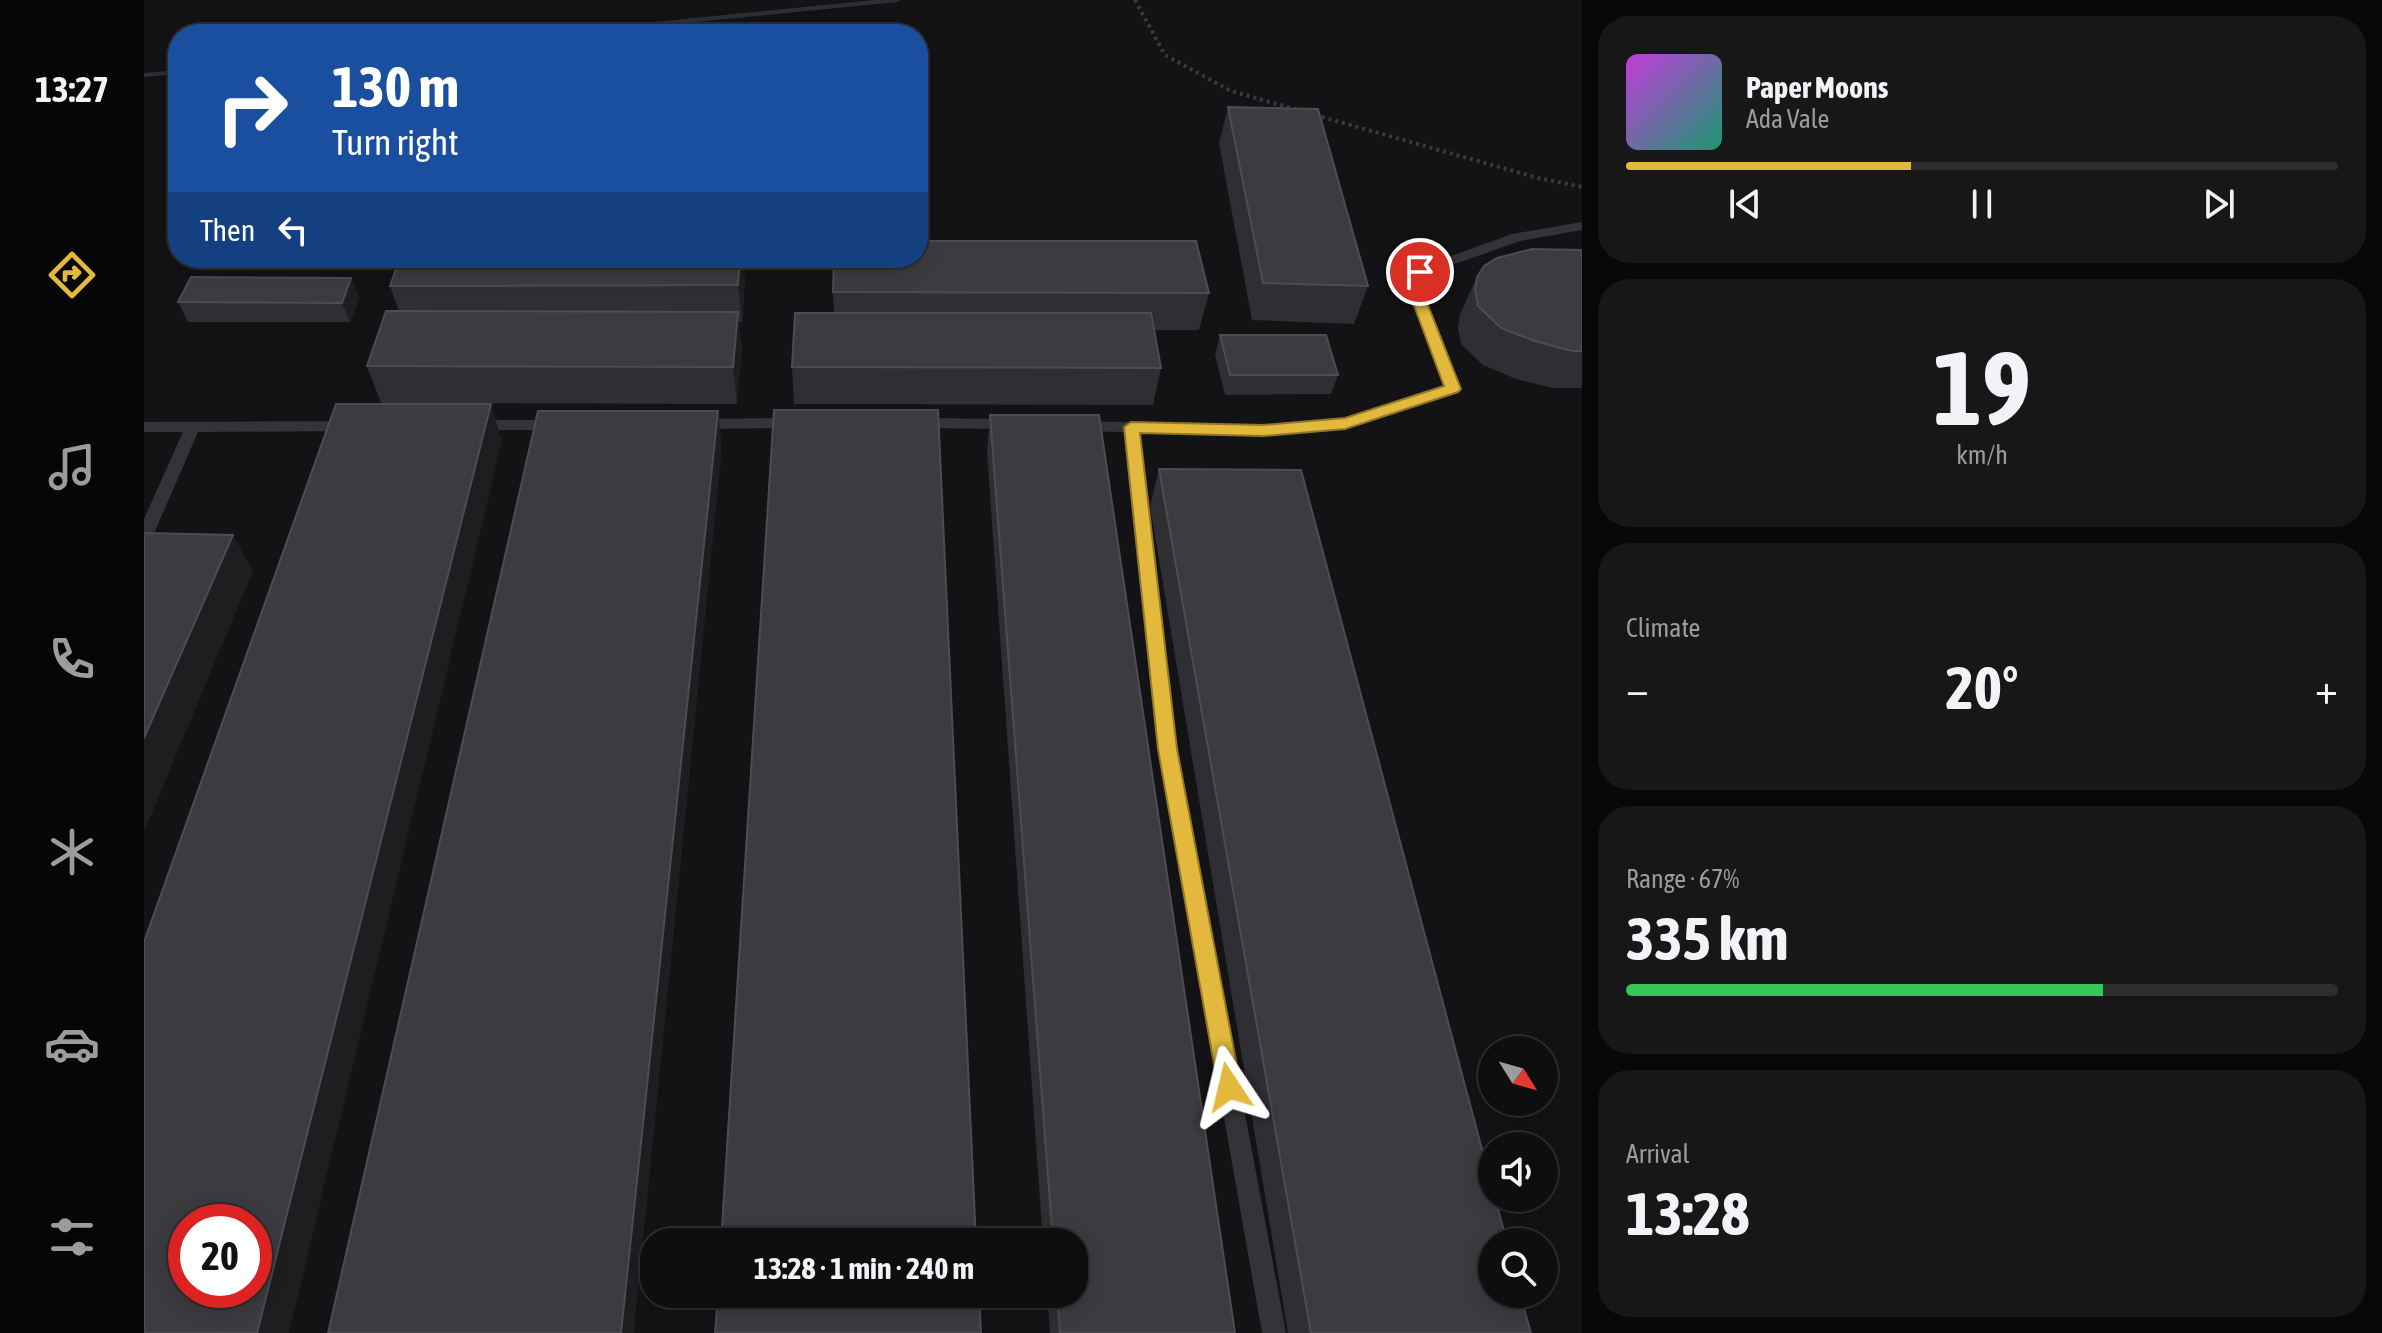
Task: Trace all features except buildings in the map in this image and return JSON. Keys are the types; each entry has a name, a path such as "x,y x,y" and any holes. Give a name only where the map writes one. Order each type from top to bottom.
{"lane":[{"path":"893,423 1263,430 1345,423 1453,389 1417,295 1420,272 1517,237 1582,226"},
{"path":"686,424 814,423"},
{"path":"463,425 575,425"},
{"path":"144,427 368,426"},
{"path":"144,538 193,427"},
{"path":"1131,427 1168,749 1274,1333"}],"path":[{"path":"1135,0 1165,55 1231,91 1538,178 1582,187"}],"waterway":[{"path":"654,24 897,0"},
{"path":"144,75 168,73"}],"route":[{"path":"1229,1087 1168,749 1131,427 1263,430 1345,423 1453,389 1417,295 1420,272"}]}
